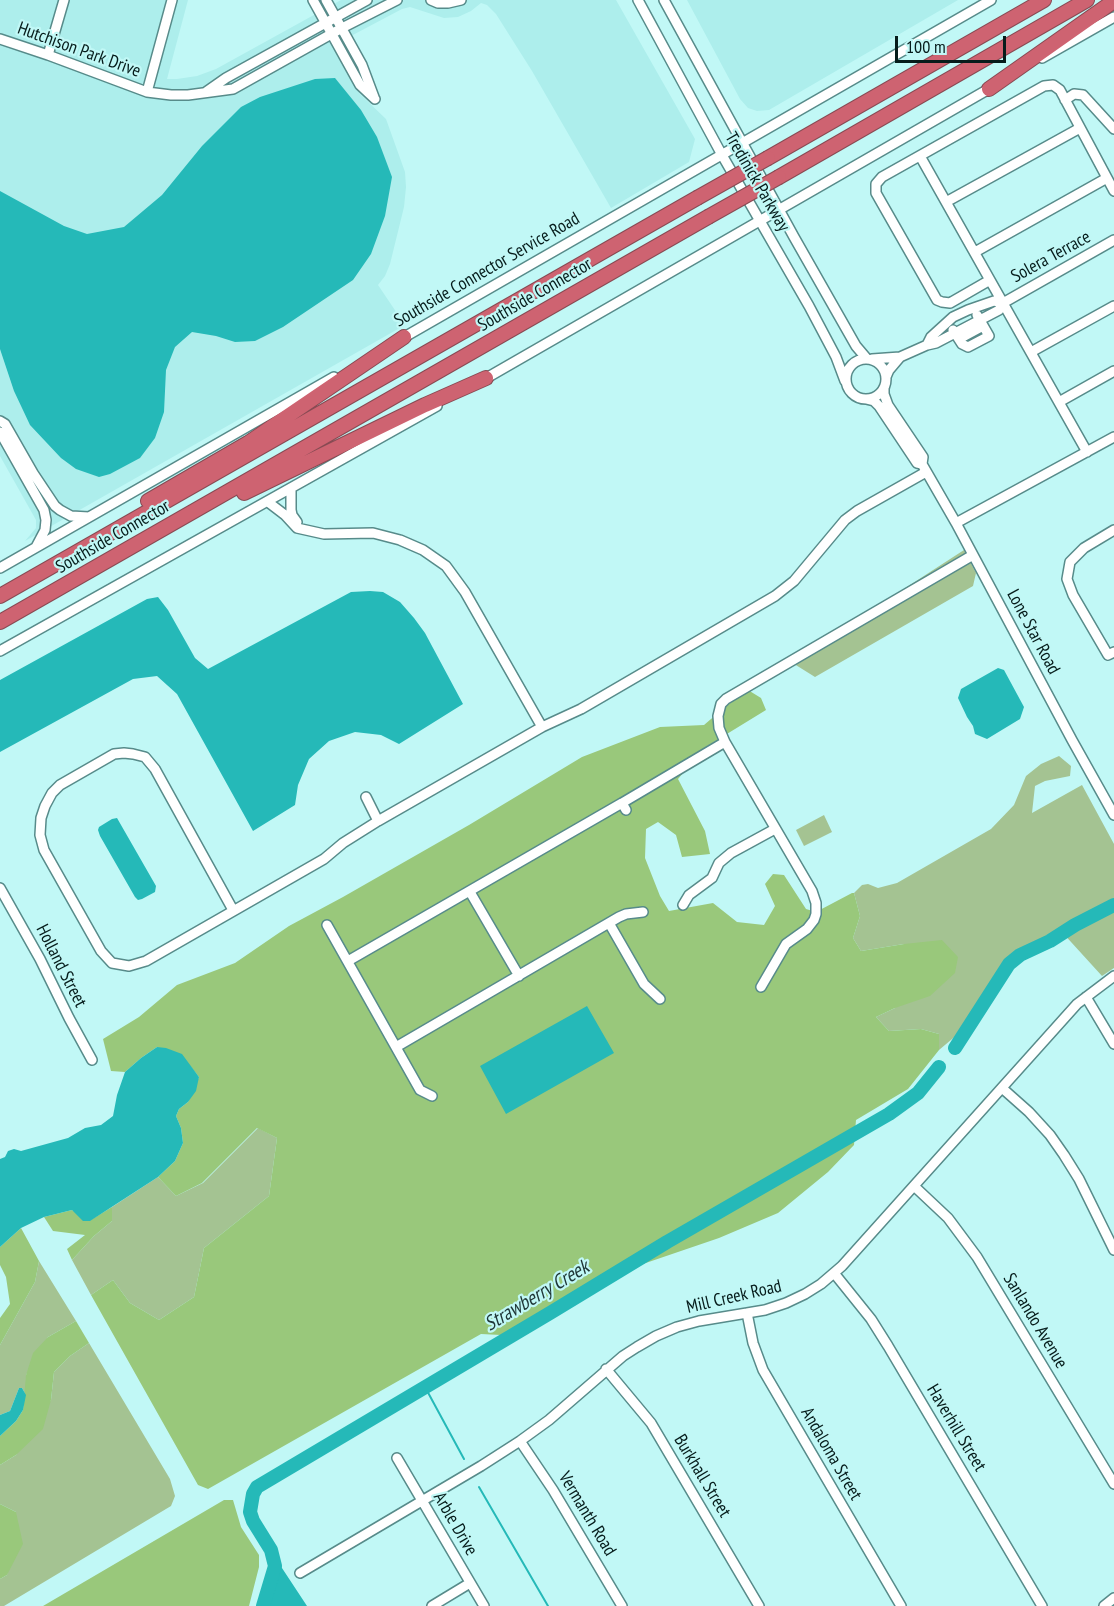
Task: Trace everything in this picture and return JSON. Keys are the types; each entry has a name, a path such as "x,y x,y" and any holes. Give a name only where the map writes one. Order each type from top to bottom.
{"highway":[{"name":"Southside Connector","path":"0,595 1044,0"},
{"name":"Southside Connector","path":"0,622 1087,0"},
{"path":"989,89 1114,1"},
{"path":"0,595 139,507 248,443 404,337"},
{"path":"194,512 217,506 425,405 486,378"}],"street":[{"path":"48,54 64,0"},
{"path":"147,92 172,0"},
{"path":"313,0 361,86 375,99 362,65 326,0"},
{"path":"204,93 226,78 367,0"},
{"name":"Hutchison Park Drive","path":"0,39 48,54 147,92 171,95 204,93 233,89 397,0"},
{"path":"431,0 438,3 461,0"},
{"name":"Tredinick Parkway","path":"638,0 722,156 761,220 836,357 845,381"},
{"name":"Tredinick Parkway","path":"664,0 856,346 868,359"},
{"name":"Southside Connector Service Road","path":"0,568 991,0"},
{"path":"0,651 291,489 1114,17"},
{"path":"990,280 950,303 938,300 876,193 876,184 882,177 1044,86 1053,85 1060,90 1114,191"},
{"path":"1065,100 1074,94 1083,95 1114,129"},
{"path":"946,202 1080,128"},
{"path":"920,156 1087,452"},
{"path":"975,252 1107,178"},
{"name":"Solera Terrace","path":"868,359 900,357 927,345 957,336 982,323 999,310 1003,303 1114,240"},
{"name":"Solera Terrace","path":"927,345 931,336 959,313 994,301 1003,303"},
{"path":"1031,352 1114,306"},
{"path":"948,320 962,344 968,347 989,336 973,308"},
{"path":"886,377 879,364 868,359 861,359 851,365 845,381 852,393 861,398 877,396 884,388 889,370 900,357"},
{"path":"1059,402 1114,371"},
{"name":"Lone Star Road","path":"884,388 888,405 923,457 924,468"},
{"name":"Lone Star Road","path":"866,399 874,401 879,406 917,463 924,468 1114,815"},
{"path":"0,421 5,424 55,506 70,516 89,517"},
{"path":"0,432 44,510 45,530 35,548"},
{"path":"956,523 1114,437"},
{"path":"233,910 155,769 145,757 124,753 114,754 60,785 52,794 41,818 40,836 44,850 101,951 112,963 129,966 146,961 324,859 343,843 378,821 542,727 581,709 775,596 794,581 845,520 924,468"},
{"path":"291,489 292,515 302,529"},
{"path":"268,502 297,528 324,534 373,533 400,540 423,550 446,566 465,592 542,727"},
{"path":"1111,653 1073,595 1067,579 1070,562 1084,548 1114,530"},
{"path":"760,987 786,944 807,929 814,920 816,903 812,891 725,742 719,728 718,716 721,704 973,555"},
{"path":"348,961 624,807 725,742"},
{"path":"366,797 378,821"},
{"path":"683,905 689,895 712,878 719,862 775,829"},
{"name":"Holland Street","path":"0,888 92,1060"},
{"path":"470,892 519,976"},
{"path":"396,1047 609,923 626,914 643,912"},
{"path":"609,923 644,984 660,999"},
{"path":"327,925 420,1090 432,1096"},
{"name":"Mill Creek Road","path":"300,1573 520,1441 549,1420 606,1370 656,1336 699,1321 765,1310 805,1294 834,1273 1077,1004 1114,976"},
{"path":"1086,997 1114,1044"},
{"path":"1002,1088 1029,1112 1064,1155 1111,1235 1114,1250"},
{"name":"Sanlando Avenue","path":"914,1186 948,1218 977,1257 1114,1485"},
{"name":"Haverhill Street","path":"834,1273 871,1319 888,1346 1042,1606"},
{"name":"Andaloma Street","path":"747,1313 751,1337 763,1370 901,1606"},
{"name":"Burkhall Street","path":"606,1370 651,1423 759,1606"},
{"name":"Vermanth Road","path":"520,1441 554,1490 622,1606"},
{"name":"Arble Drive","path":"397,1458 484,1606"},
{"path":"432,1606 470,1583"},
{"path":"1104,1606 1114,1598"}],"shaded area":[{"path":"0,0 188,0 167,79 177,79 197,76 216,69 341,0 616,0 695,139 689,162 611,208 532,71 496,14 487,5 481,3 458,17 444,18 410,7 402,9 332,46 360,94 386,119 405,172 404,207 390,264 378,285 405,325 25,541 36,528 36,520 0,456"},
{"path":"687,0 958,0 769,110 757,111 748,108 740,99"}],"green space":[{"path":"964,550 976,573 973,586 815,677 791,662"},
{"path":"748,690 761,698 766,710 704,748 678,779 705,831 710,854 682,857 676,835 658,822 646,829 645,858 660,896 669,911 713,903 737,922 764,925 775,906 765,884 773,874 784,875 806,909 816,912 854,893 860,916 853,938 861,951 942,940 958,957 955,973 930,996 876,1017 889,1031 921,1029 939,1034 939,1050 908,1089 856,1120 854,1145 828,1172 778,1213 719,1238 593,1281 501,1335 481,1334 208,1489 198,1485 91,1295 113,1280 130,1303 159,1320 194,1297 204,1248 269,1196 277,1138 257,1128 202,1183 176,1196 158,1177 175,1161 183,1143 181,1128 176,1116 179,1109 188,1102 199,1077 191,1067 157,1047 125,1072 111,1071 103,1039 139,1017 177,985 235,963 289,926 469,825 582,757 660,727 704,725"},
{"path":"1059,756 1071,766 1070,776 1045,781 1035,786 1032,813 1082,785 1114,844 1114,968 1102,976 1061,931 1019,953 1003,965 958,1034 939,1050 939,1034 921,1029 889,1031 876,1017 895,1008 904,944 861,951 853,938 860,916 854,893 862,885 868,884 878,888 897,883 991,829 1014,805 1026,776 1041,764"},
{"path":"824,815 832,832 804,846 796,830"},
{"path":"258,1128 277,1138 269,1196 204,1248 194,1297 159,1320 130,1303 113,1280 91,1295 72,1260 94,1236 112,1221 112,1207 158,1177 176,1196 203,1183"},
{"path":"112,1207 112,1221 94,1236 72,1260 67,1249 85,1235 53,1231 44,1217 72,1210 89,1221"},
{"path":"21,1228 39,1261 35,1282 0,1345 0,1318 10,1304 6,1277 0,1265 0,1247"},
{"path":"39,1261 76,1321 48,1337 26,1375 26,1395 22,1388 19,1388 10,1411 0,1415 0,1345 35,1282"},
{"path":"76,1321 89,1343 70,1356 54,1372 51,1400 43,1429 16,1455 0,1465 0,1436 16,1421 23,1410 26,1375 33,1353 48,1337"},
{"path":"89,1343 170,1479 175,1496 171,1506 4,1606 0,1606 0,1579 7,1575 16,1512 0,1504 0,1465 16,1455 51,1400 54,1372 70,1356"},
{"path":"224,1500 233,1500 241,1527 259,1555 259,1567 249,1606 43,1606"},
{"path":"0,1504 16,1512 23,1544 7,1575 0,1579"}],"water":[{"path":"335,78 361,110 377,137 392,177 385,216 371,254 353,280 283,327 255,341 235,342 192,332 175,347 166,370 164,412 155,438 140,458 110,474 99,477 76,469 61,458 30,425 14,391 0,349 0,191 64,226 87,234 124,227 162,195 202,146 241,107 260,97 315,79"},
{"path":"351,592 383,592 400,602 414,618 425,633 463,704 399,744 381,735 355,732 329,741 309,759 298,785 295,805 253,831 177,694 157,676 133,679 0,752 0,680 147,599 158,597 168,610 195,658 208,669"},
{"path":"998,668 1004,670 1024,707 1020,719 987,739 975,734 958,698 961,689"},
{"path":"117,818 156,886 155,892 142,899 138,900 135,897 98,830 99,827"},
{"path":"587,1006 614,1053 506,1114 480,1066"},
{"path":"157,1047 182,1054 199,1077 196,1091 179,1109 176,1116 181,1128 183,1143 175,1161 158,1177 90,1221 83,1221 72,1210 44,1217 21,1228 0,1247 0,1159 5,1157 8,1151 14,1149 21,1151 68,1138 85,1128 101,1125 113,1116 125,1072"},
{"path":"19,1388 22,1388 26,1395 23,1410 16,1421 0,1436 0,1415 10,1411"},
{"path":"273,1558 280,1565 307,1606 258,1606"}],"waterway":[{"name":"Strawberry Creek","path":"955,1048 1009,964 1020,955 1114,905"},
{"name":"Strawberry Creek","path":"263,1606 275,1566 271,1550 250,1512 253,1494 257,1487 667,1242 889,1114 918,1093 939,1067"},
{"path":"425,1387 464,1459"},
{"path":"479,1487 548,1606"}]}
